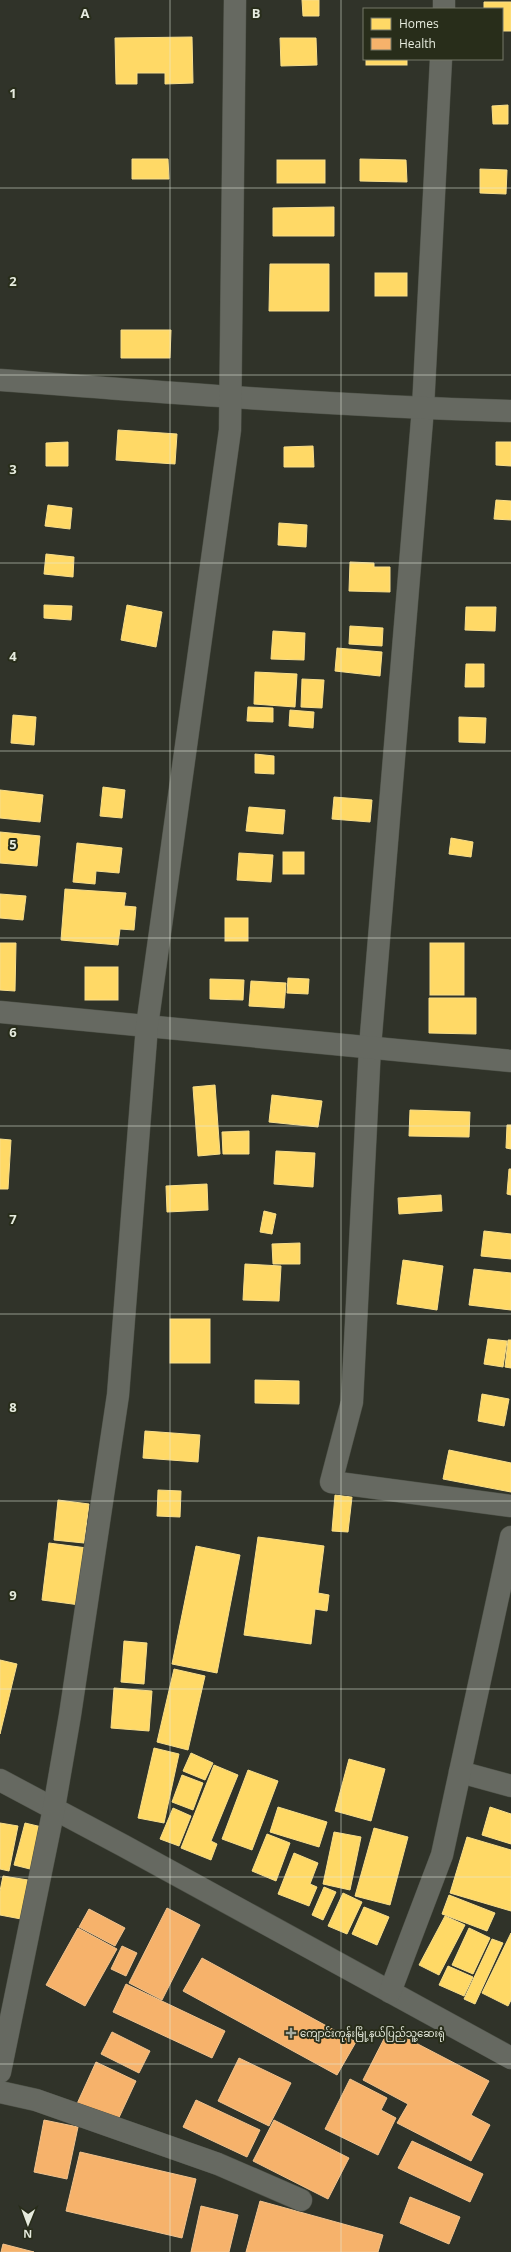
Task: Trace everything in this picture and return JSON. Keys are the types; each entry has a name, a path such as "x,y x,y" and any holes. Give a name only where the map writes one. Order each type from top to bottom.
{"street":[{"path":"0,2072 54,1808 118,1395 147,1026 229,437 235,0"},
{"path":"441,60 423,408 370,1047 352,1402 331,1482 511,1506"},
{"path":"0,380 230,397 423,408 511,411"},
{"path":"0,1012 511,1061"},
{"path":"390,1992 442,1855 511,1537"},
{"path":"460,1772 511,1786"},
{"path":"0,1780 54,1808 511,2058"},
{"path":"0,2092 36,2100 218,2164 301,2200"}],"building: Homes":[{"path":"302,0 319,0 319,16 303,16"},
{"path":"484,2 511,2 511,31 503,31 503,8 484,8"},
{"path":"192,37 193,83 165,84 165,73 137,73 137,84 116,84 115,38"},
{"path":"280,38 316,38 317,65 281,66"},
{"path":"366,60 407,60 407,65 366,65"},
{"path":"508,105 508,124 493,124 492,106"},
{"path":"132,159 168,159 169,179 132,179"},
{"path":"360,159 406,160 407,182 360,181"},
{"path":"277,160 325,160 325,183 277,183"},
{"path":"480,169 507,170 506,194 480,193"},
{"path":"334,207 334,236 273,236 273,208"},
{"path":"270,264 329,264 329,311 269,311"},
{"path":"375,273 407,273 407,296 375,296"},
{"path":"121,330 171,330 170,358 121,358"},
{"path":"118,430 177,434 175,464 116,460"},
{"path":"68,442 68,466 46,466 46,443"},
{"path":"496,442 511,442 511,466 496,465"},
{"path":"313,446 314,467 284,467 284,447"},
{"path":"496,500 511,501 511,520 494,519"},
{"path":"48,505 72,508 70,529 45,526"},
{"path":"279,523 307,525 306,547 278,545"},
{"path":"46,554 74,557 73,577 44,574"},
{"path":"350,562 374,563 374,567 390,567 390,592 349,591"},
{"path":"44,605 72,606 71,620 44,618"},
{"path":"127,605 162,612 156,647 121,640"},
{"path":"466,607 496,607 495,631 465,630"},
{"path":"350,626 383,628 382,646 349,644"},
{"path":"273,631 305,633 304,660 271,659"},
{"path":"337,648 382,652 380,676 335,671"},
{"path":"466,664 484,664 484,687 465,687"},
{"path":"255,672 297,674 295,707 254,704"},
{"path":"302,679 324,680 322,708 301,707"},
{"path":"248,707 273,708 273,722 247,721"},
{"path":"290,710 314,712 313,728 289,726"},
{"path":"13,715 36,717 34,745 11,743"},
{"path":"459,717 486,718 485,743 459,742"},
{"path":"255,754 274,756 274,774 255,773"},
{"path":"103,787 125,790 122,818 100,816"},
{"path":"0,790 43,795 40,822 0,818"},
{"path":"334,797 372,800 370,822 332,819"},
{"path":"249,807 285,810 283,834 246,831"},
{"path":"0,832 40,836 37,866 0,863"},
{"path":"451,838 473,842 471,857 449,854"},
{"path":"77,843 122,848 119,873 96,871 95,884 73,882"},
{"path":"283,852 304,852 304,874 283,874"},
{"path":"239,853 273,855 271,882 237,880"},
{"path":"65,889 126,893 124,906 136,907 134,930 120,929 118,945 61,940"},
{"path":"0,894 26,896 23,920 0,918"},
{"path":"225,918 248,918 248,941 225,941"},
{"path":"0,943 16,943 15,991 0,990"},
{"path":"430,943 464,943 464,995 430,995"},
{"path":"85,967 118,967 118,1000 85,1000"},
{"path":"288,978 309,979 308,994 287,993"},
{"path":"210,979 244,980 243,1000 210,999"},
{"path":"251,981 286,983 284,1008 249,1006"},
{"path":"429,998 476,998 476,1034 429,1033"},
{"path":"215,1085 220,1154 198,1156 193,1087"},
{"path":"272,1095 322,1101 318,1127 269,1122"},
{"path":"410,1110 470,1112 469,1137 409,1136"},
{"path":"507,1125 511,1125 511,1149 506,1148"},
{"path":"249,1131 249,1154 223,1154 222,1132"},
{"path":"0,1139 11,1140 8,1189 0,1189"},
{"path":"276,1151 315,1153 313,1187 274,1184"},
{"path":"509,1169 511,1169 511,1195 507,1194"},
{"path":"207,1184 208,1210 167,1212 166,1186"},
{"path":"441,1195 442,1211 399,1214 398,1198"},
{"path":"264,1211 276,1214 272,1234 260,1232"},
{"path":"484,1231 511,1234 511,1259 481,1256"},
{"path":"300,1243 300,1264 273,1264 272,1244"},
{"path":"403,1260 443,1266 437,1310 397,1304"},
{"path":"245,1264 281,1266 279,1301 243,1300"},
{"path":"474,1269 511,1273 511,1310 469,1305"},
{"path":"170,1319 210,1319 210,1363 170,1363"},
{"path":"488,1339 507,1341 503,1367 484,1364"},
{"path":"508,1340 511,1340 511,1368 505,1367"},
{"path":"255,1380 299,1381 299,1404 255,1403"},
{"path":"482,1394 509,1399 504,1426 478,1421"},
{"path":"145,1431 200,1435 198,1462 143,1458"},
{"path":"449,1450 511,1463 511,1492 443,1479"},
{"path":"158,1490 181,1491 180,1517 157,1516"},
{"path":"335,1495 352,1497 348,1532 332,1531"},
{"path":"58,1500 89,1504 84,1543 54,1540"},
{"path":"258,1537 324,1546 318,1593 329,1595 327,1611 315,1609 311,1644 244,1635"},
{"path":"49,1543 87,1548 80,1605 42,1600"},
{"path":"196,1546 240,1555 217,1673 172,1664"},
{"path":"124,1641 147,1643 144,1684 121,1682"},
{"path":"0,1660 17,1664 0,1734"},
{"path":"174,1669 205,1676 188,1750 157,1742"},
{"path":"114,1688 152,1691 149,1731 111,1728"},
{"path":"154,1748 179,1754 164,1823 138,1818"},
{"path":"191,1753 213,1763 205,1780 183,1771"},
{"path":"349,1759 385,1769 371,1821 335,1811"},
{"path":"214,1765 238,1775 211,1841 217,1844 211,1860 181,1848"},
{"path":"248,1770 278,1781 252,1850 222,1839"},
{"path":"182,1775 203,1783 193,1810 172,1802"},
{"path":"278,1807 327,1822 319,1847 270,1832"},
{"path":"490,1807 511,1814 511,1844 482,1835"},
{"path":"173,1808 191,1816 179,1846 160,1839"},
{"path":"0,1823 18,1826 9,1871 0,1869"},
{"path":"25,1823 46,1828 34,1870 14,1865"},
{"path":"374,1828 408,1837 390,1905 355,1896"},
{"path":"334,1832 361,1837 350,1890 323,1884"},
{"path":"267,1834 290,1843 276,1881 252,1871"},
{"path":"467,1837 511,1850 511,1911 450,1893"},
{"path":"294,1853 318,1863 310,1884 317,1887 309,1906 278,1894"},
{"path":"3,1876 28,1880 21,1919 0,1915 0,1891"},
{"path":"324,1887 336,1892 323,1920 312,1915"},
{"path":"343,1893 362,1902 347,1934 328,1926"},
{"path":"449,1895 495,1913 487,1931 442,1914"},
{"path":"364,1907 389,1917 377,1945 352,1934"},
{"path":"445,1916 465,1925 439,1975 419,1965"},
{"path":"469,1928 490,1938 473,1974 452,1965"},
{"path":"511,1933 511,2000 508,2006 482,1993"},
{"path":"492,1939 503,1943 475,2004 464,1999"},
{"path":"448,1966 473,1977 464,1996 439,1985"}],"building: Health":[{"path":"167,1908 200,1925 162,2000 129,1983"},
{"path":"89,1909 125,1928 115,1946 79,1927"},
{"path":"78,1928 117,1949 85,2006 46,1985"},
{"path":"122,1946 137,1953 126,1976 111,1969"},
{"path":"202,1958 356,2042 337,2075 183,1991"},
{"path":"126,1984 225,2031 212,2058 113,2012"},
{"path":"389,2029 489,2081 471,2115 490,2125 471,2161 397,2123 408,2104 363,2080"},
{"path":"112,2032 150,2051 139,2073 101,2054"},
{"path":"239,2058 291,2083 269,2126 218,2101"},
{"path":"96,2062 136,2081 116,2124 76,2106"},
{"path":"350,2079 387,2098 381,2110 396,2118 378,2155 325,2129"},
{"path":"196,2100 260,2130 247,2157 183,2127"},
{"path":"44,2120 78,2127 67,2179 34,2172"},
{"path":"274,2120 349,2158 328,2199 253,2161"},
{"path":"412,2141 483,2174 470,2202 398,2168"},
{"path":"80,2152 196,2179 182,2238 66,2211"},
{"path":"410,2197 460,2217 449,2244 400,2223"},
{"path":"260,2201 383,2235 378,2252 246,2252"},
{"path":"201,2206 238,2215 229,2252 191,2252"},
{"path":"3,2244 34,2252 1,2252"}],"place":[{"name":"ကျောင်းကုန်းမြို့နယ်ပြည်သူ့ဆေးရုံ","path":"291,2033"}]}
